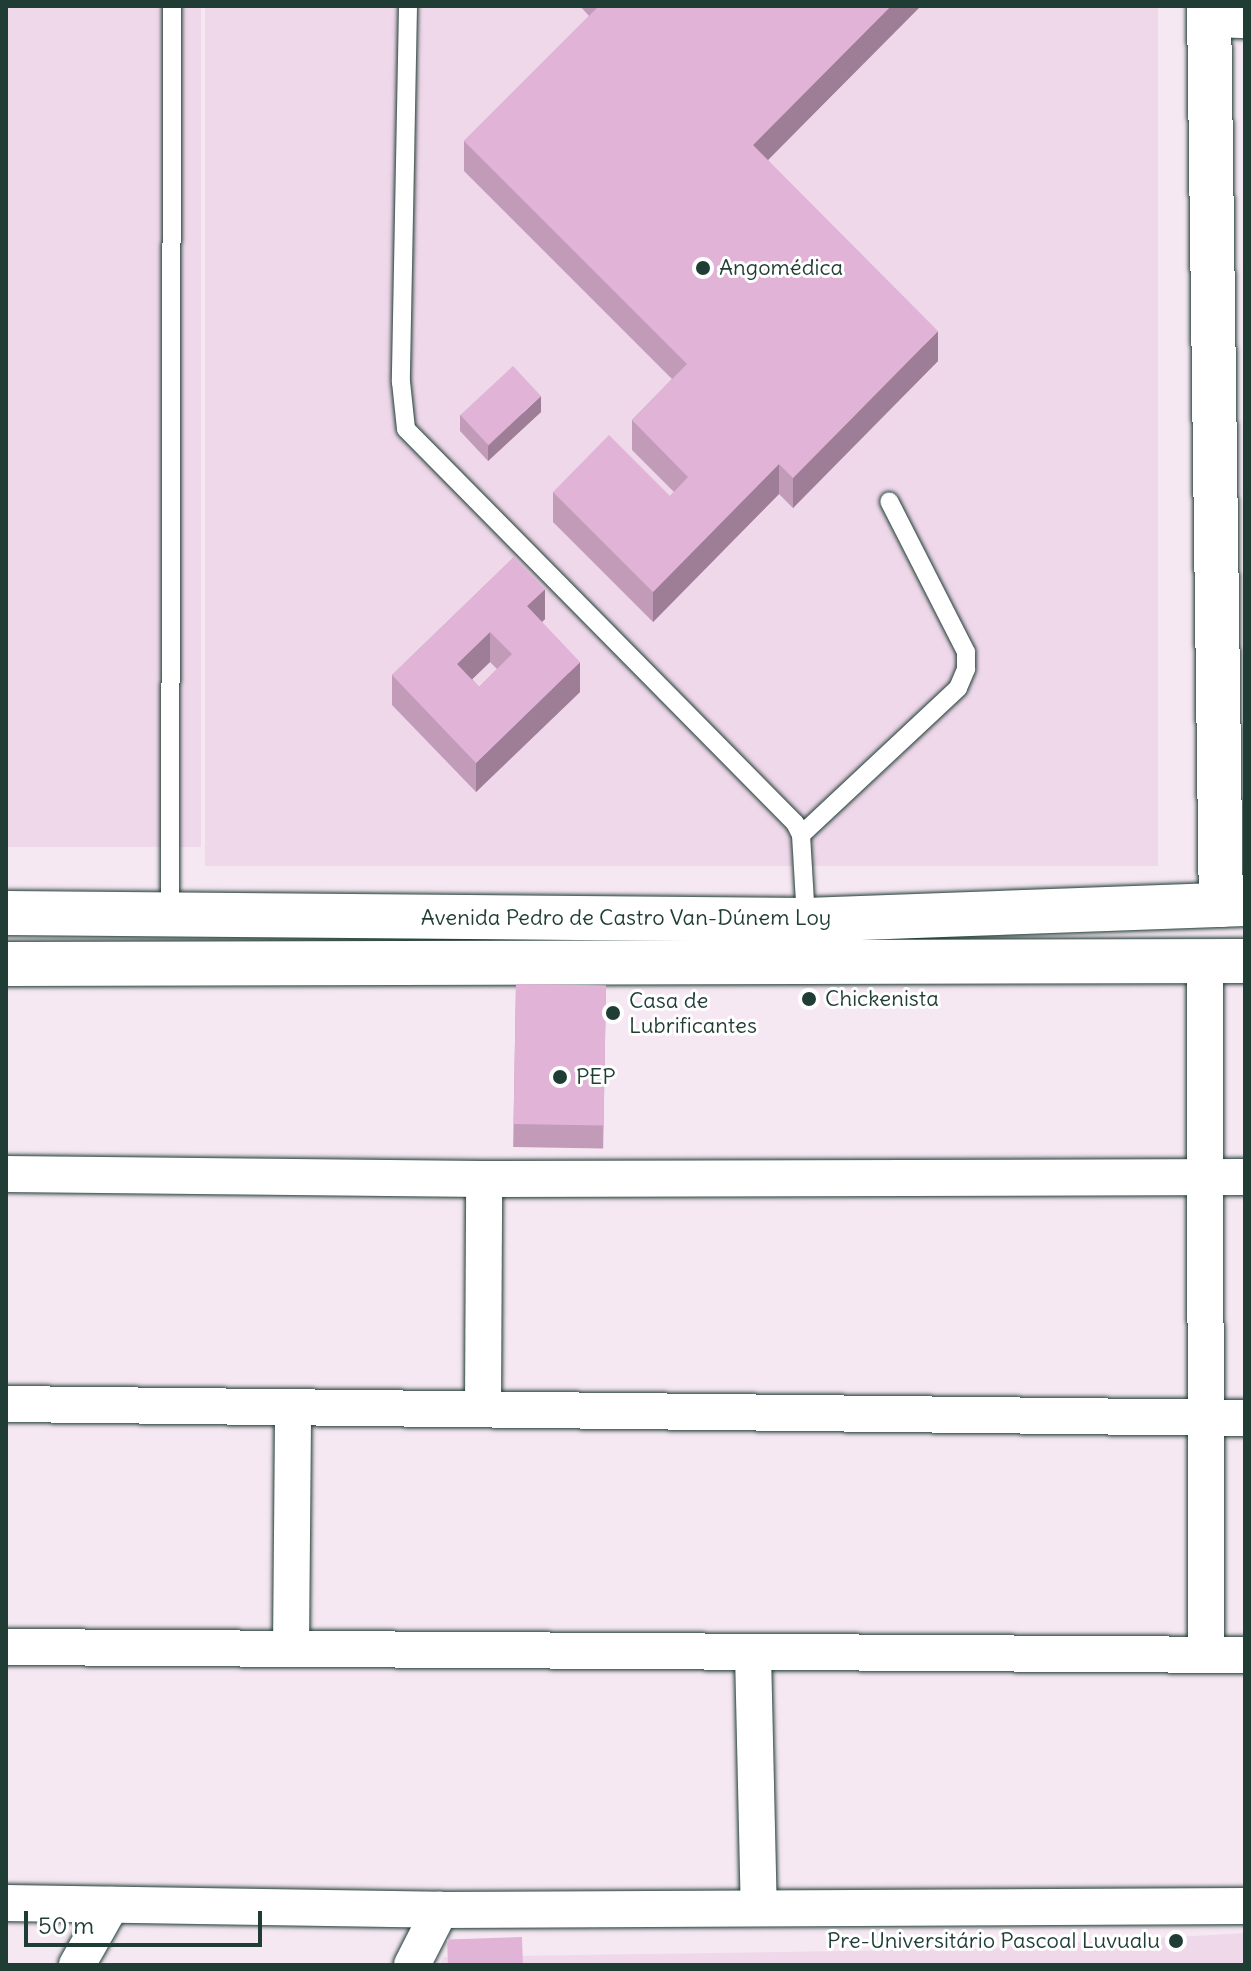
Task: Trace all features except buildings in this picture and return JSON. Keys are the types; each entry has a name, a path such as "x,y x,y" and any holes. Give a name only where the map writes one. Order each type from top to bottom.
{"main road":[{"path":"1221,15 1233,905"},
{"name":"Avenida Pedro de Castro Van-Dúnem Loy","path":"6,913 806,920 1233,905"},
{"name":"Avenida Pedro de Castro Van-Dúnem Loy","path":"6,964 1225,962"}],"street":[{"path":"1206,1655 1202,1418 1206,1176 1225,962"},
{"path":"6,1174 484,1179 1245,1177"},
{"path":"483,1407 484,1179"},
{"path":"6,1404 1245,1418"},
{"path":"291,1649 293,1407"},
{"path":"6,1647 1245,1655"},
{"path":"753,1653 759,1908"},
{"path":"6,1903 440,1910 1245,1906"},
{"path":"77,1965 111,1905"},
{"path":"412,1965 440,1910"}],"lane":[{"path":"170,915 172,6"},
{"path":"408,6 401,382 410,439 795,823 801,835 806,920"},
{"path":"801,835 958,688 966,669 966,652 889,501"}],"shaded area":[{"path":"6,6 201,6 201,847 6,847"},
{"path":"205,6 1158,6 1158,866 205,866"},
{"path":"1245,1933 1245,1965 440,1965 444,1957 970,1949"}],"place":[{"name":"Angomédica","path":"703,268"},
{"name":"Chickenista","path":"809,999"},
{"name":"Casa de Lubrificantes","path":"613,1013"},
{"name":"PEP","path":"560,1077"},
{"name":"Pre-Universitário Pascoal Luvualu","path":"1176,1941"}]}
